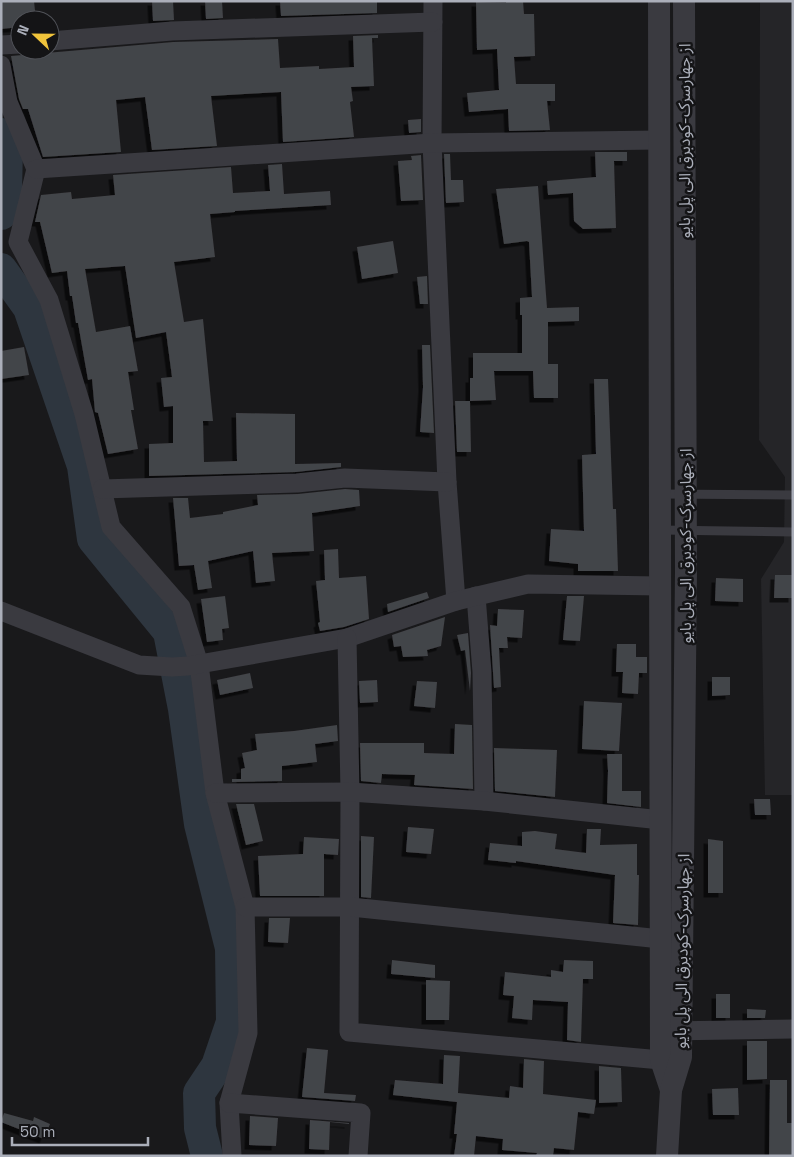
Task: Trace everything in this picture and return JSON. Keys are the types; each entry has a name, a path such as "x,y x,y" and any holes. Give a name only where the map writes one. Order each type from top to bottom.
{"street":[{"path":"433,1 432,143 447,482 456,601"},
{"name":"از جهارسرک-کودبرق الی پل بایو","path":"659,1 661,939 671,1031 681,1057 671,1090 667,1156"},
{"name":"از جهارسرک-کودبرق الی پل بایو","path":"671,1090 661,1060 671,1031 686,531 684,1"},
{"path":"60,40 172,31 433,22"},
{"path":"1,65 8,102 36,169 18,242 49,300 84,414 111,527 181,607 186,665 215,793 245,907 248,1033 230,1104 232,1156"},
{"path":"36,169 432,143 659,140"},
{"path":"102,489 297,483 345,478 447,482"},
{"path":"1,611 139,665 186,665 347,638 456,601 528,584 660,586"},
{"path":"476,596 482,672 484,801"},
{"path":"347,638 351,907 349,1032 661,1060"},
{"path":"215,793 350,792 484,801 661,820"},
{"path":"245,907 351,907 661,939"},
{"path":"671,1031 793,1029"},
{"path":"230,1104 357,1111 362,1116 358,1156"}],"lane":[{"path":"660,494 793,494"},
{"path":"660,530 793,532"}],"shaded area":[{"path":"760,1 793,1 793,795 765,795 761,579 784,542 785,477 759,440"}],"building":[{"path":"1,1 34,1 35,10 10,10 10,28 1,29"},
{"path":"152,1 173,1 174,20 153,21"},
{"path":"205,1 222,1 223,18 206,19"},
{"path":"280,1 377,1 377,13 281,16"},
{"path":"506,1 523,1 524,14 534,14 535,56 514,57 516,84 555,84 555,101 547,101 550,130 509,131 508,109 469,112 467,93 499,90 497,49 477,50 476,2 506,3"},
{"path":"378,35 378,38 372,38 374,86 351,87 353,101 350,102 354,137 283,142 281,92 211,96 217,146 152,150 145,97 116,100 121,152 43,157 28,109 23,109 19,99 12,60 60,60 60,52 173,42 278,39 280,68 319,66 319,69 354,67 353,36"},
{"path":"421,119 421,132 409,133 408,120"},
{"path":"595,152 627,152 627,161 614,161 616,228 583,229 574,221 573,193 548,195 547,181 596,177"},
{"path":"444,154 450,154 451,180 463,180 464,202 446,203"},
{"path":"421,155 423,200 401,201 398,161 412,160 411,156"},
{"path":"282,164 284,194 330,191 331,205 210,214 215,257 174,262 184,322 203,319 213,421 203,421 204,462 237,461 236,413 295,414 295,464 341,463 341,467 296,472 149,476 149,444 173,443 173,406 164,407 161,378 172,377 166,332 136,338 125,266 85,269 96,332 130,326 138,371 128,372 134,410 131,410 138,449 108,454 98,413 95,412 92,379 88,380 78,323 76,323 72,296 70,296 67,271 52,273 40,222 35,222 41,195 71,192 72,199 115,195 113,175 231,167 233,193 270,191 268,165"},
{"path":"538,186 547,308 579,307 579,321 548,322 548,364 558,364 558,398 534,398 533,371 494,371 496,400 470,401 470,378 473,378 473,353 522,353 520,298 532,297 529,242 504,244 496,189"},
{"path":"393,241 398,273 362,279 357,247"},
{"path":"427,276 428,304 420,304 417,277"},
{"path":"422,345 430,345 434,433 420,432 423,387"},
{"path":"24,347 29,375 1,379 1,351"},
{"path":"594,379 608,379 613,509 616,509 618,571 578,571 578,564 549,561 551,529 584,531 582,455 596,454"},
{"path":"455,401 470,401 471,452 457,452"},
{"path":"345,489 359,490 360,506 312,513 314,551 272,553 275,581 256,583 253,551 208,561 212,588 198,590 194,565 179,566 173,498 188,498 190,518 223,514 223,512 258,505 257,495 298,494"},
{"path":"338,549 339,578 366,576 369,619 344,627 320,631 316,581 325,580 324,550"},
{"path":"775,575 793,575 793,598 774,598"},
{"path":"716,578 743,579 743,602 715,601"},
{"path":"427,592 429,598 388,612 387,604"},
{"path":"225,596 229,628 222,629 223,640 207,642 201,599"},
{"path":"567,596 584,596 580,641 563,640"},
{"path":"498,609 524,610 522,638 507,637 508,648 499,648 501,687 494,688 490,625 497,626"},
{"path":"445,617 441,646 427,650 428,656 403,657 401,646 394,647 392,635"},
{"path":"468,633 471,673 470,691 465,650 461,651 457,635"},
{"path":"617,644 636,644 636,657 647,657 647,673 639,673 638,694 622,693 623,672 616,672"},
{"path":"250,673 253,688 220,695 217,680"},
{"path":"712,677 730,677 730,695 712,696"},
{"path":"377,680 378,702 360,703 359,681"},
{"path":"417,681 437,682 435,708 414,706"},
{"path":"584,701 622,703 619,751 582,749"},
{"path":"455,724 472,725 473,789 414,785 415,775 382,774 381,783 361,781 360,743 424,743 424,753 454,754"},
{"path":"337,725 338,741 315,744 317,762 282,766 282,781 232,782 232,779 241,779 241,769 245,768 242,753 257,750 255,734"},
{"path":"494,748 557,750 555,797 495,791"},
{"path":"607,754 622,754 622,791 641,791 641,807 607,803"},
{"path":"754,799 770,799 771,815 755,815"},
{"path":"236,804 254,804 263,841 246,845"},
{"path":"408,827 434,829 431,854 406,852"},
{"path":"587,829 601,829 600,845 637,844 637,875 639,875 638,925 613,923 615,875 516,861 516,863 488,860 490,843 522,846 522,832 535,831 557,834 555,849 586,853"},
{"path":"361,836 374,837 371,898 361,897"},
{"path":"304,837 339,839 338,855 324,854 324,896 260,896 258,856 303,854"},
{"path":"708,839 723,841 723,893 708,893"},
{"path":"269,918 290,918 288,943 268,942"},
{"path":"392,960 435,965 435,978 391,974"},
{"path":"564,960 593,961 593,979 583,979 581,1042 567,1040 568,1002 533,1000 532,1020 512,1018 514,996 503,995 505,972 551,977 551,970 563,972"},
{"path":"426,980 450,981 449,1020 426,1020"},
{"path":"716,994 730,994 730,1018 716,1018"},
{"path":"747,1009 766,1010 765,1018 747,1018"},
{"path":"747,1041 767,1041 767,1079 747,1080"},
{"path":"307,1048 328,1050 324,1093 356,1095 355,1101 302,1097"},
{"path":"444,1055 460,1056 458,1093 509,1098 510,1086 523,1088 524,1059 544,1061 543,1094 596,1100 594,1114 578,1112 574,1150 554,1148 553,1156 536,1156 537,1153 502,1150 503,1139 476,1136 474,1156 454,1156 457,1134 454,1134 457,1102 393,1095 395,1080 443,1084"},
{"path":"599,1066 621,1068 622,1102 599,1103"},
{"path":"770,1080 787,1080 787,1123 793,1123 793,1156 769,1156"},
{"path":"738,1088 739,1115 713,1115 712,1089"},
{"path":"4,1113 33,1121 34,1117 50,1124 44,1139 1,1122"},
{"path":"250,1116 278,1118 276,1146 249,1145"},
{"path":"310,1120 349,1123 349,1124 330,1122 329,1150 309,1149"}],"waterway":[{"path":"1,134 7,149 6,191 1,214"},
{"path":"1,269 29,308 83,466 93,539 169,632 184,709 200,824 231,948 232,1022 217,1066 199,1093 200,1128 207,1156"}]}
